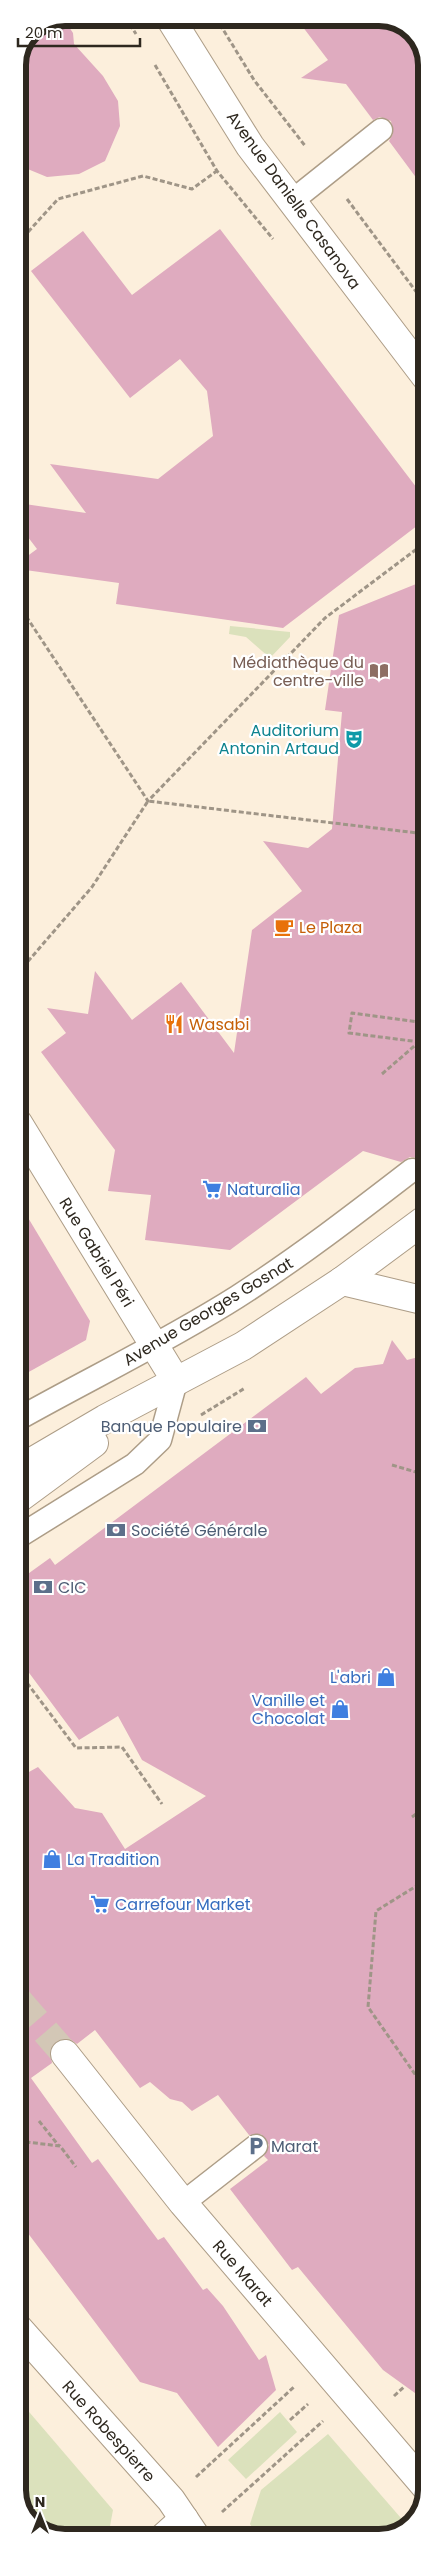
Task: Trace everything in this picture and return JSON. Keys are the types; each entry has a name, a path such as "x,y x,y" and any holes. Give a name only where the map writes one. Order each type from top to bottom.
{"street":[{"name":"Avenue Danielle Casanova","path":"175,26 250,146 417,365"},
{"name":"Rue Gabriel Péri","path":"26,1137 176,1380"},
{"path":"27,1465 176,1380 243,1346 342,1281 417,1225"},
{"path":"342,1281 418,1298"},
{"path":"27,1493 176,1380"},
{"name":"Rue Marat","path":"64,2054 183,2204 418,2479"},
{"name":"Rue Robespierre","path":"27,2338 171,2500 190,2528"}],"lane":[{"path":"292,201 380,130"},
{"name":"Avenue Georges Gosnat","path":"27,1414 154,1346 280,1269 412,1170"},
{"path":"27,1532 135,1464 160,1440 176,1380"},
{"path":"183,2204 256,2146"}],"path":[{"path":"26,233 58,199 143,176 192,189 286,120"},
{"path":"26,963 92,887 148,801 325,618 417,549"},
{"path":"26,616 148,801 417,833"},
{"path":"417,1022 352,1013 349,1033 417,1042"},
{"path":"382,1074 417,1044"},
{"path":"392,1465 418,1473"},
{"path":"27,1683 76,1748 122,1747 162,1804"},
{"path":"412,1817 418,1813"},
{"path":"418,1885 376,1912 368,2008 418,2078"},
{"path":"39,2121 76,2167"},
{"path":"27,2142 60,2146"},
{"path":"388,2402 405,2386"},
{"path":"223,2453 294,2387"},
{"path":"290,2420 304,2407"},
{"path":"251,2488 322,2422"}],"green space":[{"path":"230,626 290,632 290,637 270,658 246,637 229,634"},
{"path":"27,2409 113,2510 110,2529 63,2529 50,2526 38,2517 30,2507 27,2495"},
{"path":"280,2412 297,2432 246,2479 228,2460"},
{"path":"328,2434 403,2520 396,2525 384,2528 253,2528 250,2524 261,2490"}],"building":[{"path":"68,26 73,33 74,44 103,76 118,101 120,126 105,161 79,174 47,177 26,168 26,65 29,50 38,38 50,29"},
{"path":"302,26 381,26 396,30 410,42 416,53 417,60 417,179 389,141 393,134 391,121 380,117 373,120 346,84 301,78 328,60"},
{"path":"220,229 417,488 417,526 283,628 116,604 119,583 26,570 26,557 37,549 26,535 26,504 86,513 50,464 158,479 213,436 207,391 180,359 130,398 31,271 83,231 132,295"},
{"path":"417,584 417,1159 410,1157 401,1162 363,1151 230,1250 145,1240 151,1195 108,1191 115,1150 41,1052 66,1033 47,1008 88,1014 95,971 132,1020 181,982 234,1053 252,930 302,891 263,841 308,848 332,829 342,712 325,710 339,615"},
{"path":"26,1215 90,1321 86,1340 27,1373"},
{"path":"392,1340 407,1360 418,1357 418,2395 383,2370 298,2267 292,2270 230,2189 268,2160 264,2156 269,2145 261,2134 249,2135 218,2095 192,2111 182,2102 170,2099 150,2082 140,2088 95,2030 77,2044 70,2039 62,2039 56,2042 50,2049 52,2063 31,2078 92,2163 98,2159 158,2240 164,2237 203,2290 207,2288 223,2306 259,2360 266,2355 276,2390 218,2447 177,2393 140,2382 27,2232 27,1773 38,1767 75,1808 102,1813 125,1849 206,1796 142,1760 118,1716 79,1740 27,1670 27,1575 50,1558 55,1565 306,1377 321,1394 355,1368 383,1364"}],"tunnel":[{"path":"27,2010 65,2054"}],"place":[{"name":"Médiathèque du centre-ville","path":"379,671"},
{"name":"Auditorium Antonin Artaud","path":"354,739"},
{"name":"Le Plaza","path":"284,927"},
{"name":"Wasabi","path":"174,1024"},
{"name":"Naturalia","path":"212,1189"},
{"name":"Banque Populaire","path":"257,1426"},
{"name":"Société Générale","path":"116,1530"},
{"name":"CIC","path":"43,1587"},
{"name":"L'abri","path":"386,1677"},
{"name":"Vanille et Chocolat","path":"340,1709"},
{"name":"La Tradition","path":"52,1859"},
{"name":"Carrefour Market","path":"100,1904"},
{"name":"Marat","path":"256,2146"}]}
